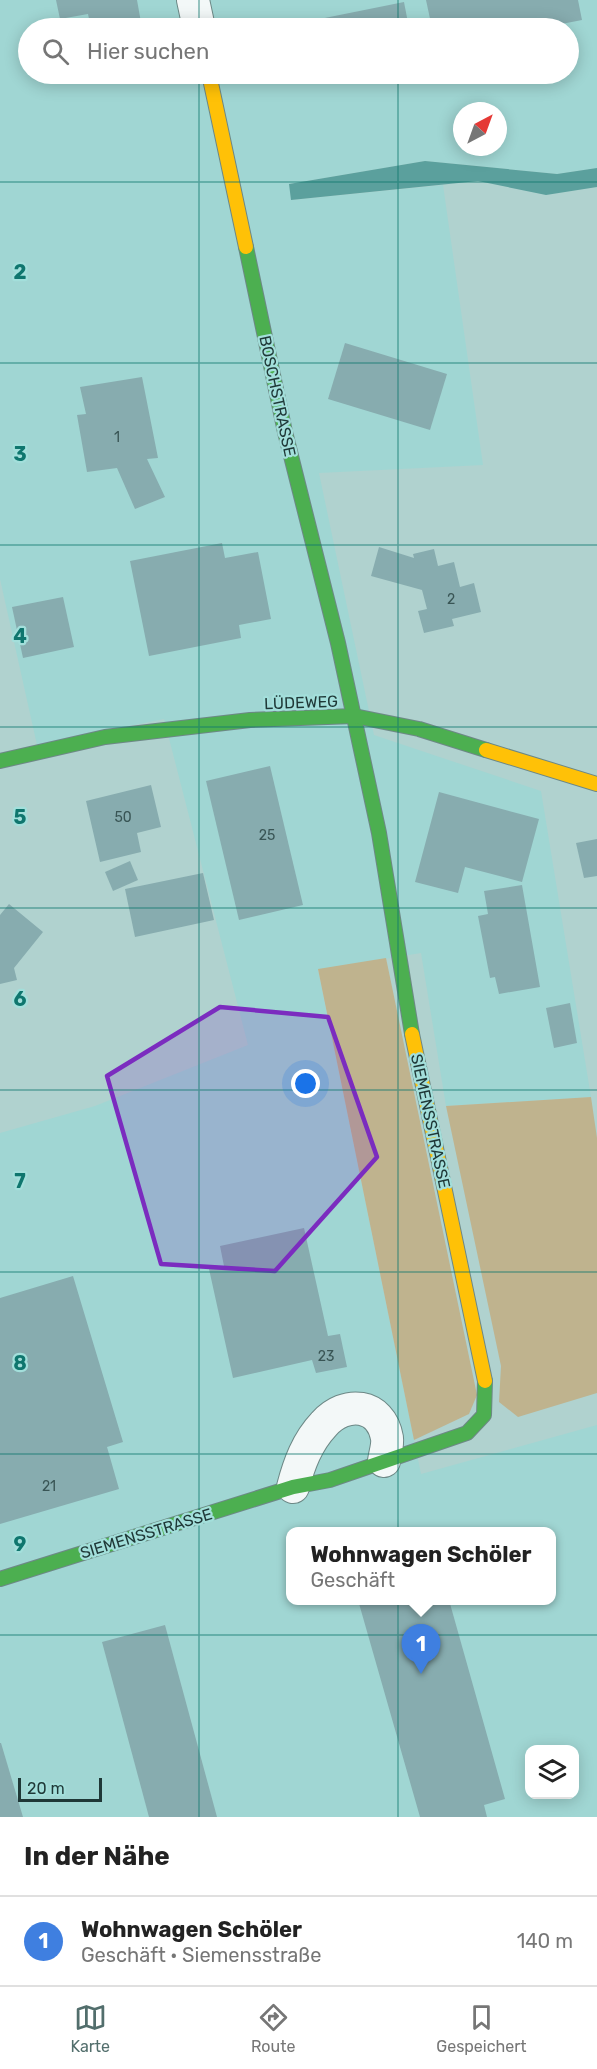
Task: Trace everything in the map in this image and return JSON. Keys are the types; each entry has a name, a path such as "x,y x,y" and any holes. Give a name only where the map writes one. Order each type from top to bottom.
{"street":[{"path":"193,0 198,18"},
{"name":"BOSCHSTRASSE","path":"211,84 285,432 354,716"},
{"name":"LÜDEWEG","path":"0,761 105,737 250,720 354,716 419,729 597,784"},
{"name":"SIEMENSSTRASSE","path":"0,1580 293,1487 330,1480 467,1433 484,1415 486,1388 411,1027 379,833 354,716"},
{"path":"293,1487 306,1448 325,1422 348,1409 365,1408 381,1419 388,1439 384,1461"}],"highlighted area":[{"path":"220,1007 328,1017 377,1157 275,1271 161,1264 107,1076"}],"shaded area":[{"path":"0,0 597,0 597,168 557,174 425,161 289,184 292,200 443,185 483,465 319,473 374,735 541,791 591,1097 446,1106 421,953 318,970 421,1474 597,1425 597,1817 0,1817 0,1133 95,1106 248,1045 164,719 37,745 0,579"},
{"path":"425,161 557,174 597,168 597,187 546,195 478,181 291,200 289,184"},
{"path":"386,958 477,1395 469,1414 414,1440 318,969"},
{"path":"591,1097 597,1138 597,1393 518,1417 499,1402 501,1366 446,1106"}],"building":[{"path":"56,0 137,0 140,18 89,18 88,14 60,18"},
{"path":"426,0 578,0 582,20 579,21 579,18 430,18"},
{"path":"404,2 407,18 325,18"},
{"path":"345,343 447,374 430,430 328,399"},
{"path":"142,377 158,458 147,459 165,497 135,509 117,468 87,472 77,415 86,414 80,387"},
{"path":"222,543 225,558 258,552 271,619 239,625 241,638 149,656 130,561"},
{"path":"379,547 414,558 413,554 434,549 438,566 454,562 460,587 474,583 481,612 452,619 454,626 424,633 418,611 427,609 422,590 371,576"},
{"path":"63,597 74,647 23,658 12,607"},
{"path":"270,766 303,905 239,920 206,781"},
{"path":"151,785 161,827 137,833 141,852 100,862 86,801"},
{"path":"439,792 539,819 522,882 465,867 458,893 415,882"},
{"path":"597,839 597,876 584,878 576,843"},
{"path":"130,861 138,880 113,891 105,872"},
{"path":"203,873 214,920 135,937 125,889"},
{"path":"522,885 540,987 499,994 495,977 490,978 478,916 488,914 484,891"},
{"path":"9,904 43,932 14,968 17,980 0,984 0,915"},
{"path":"570,1003 577,1043 554,1048 546,1008"},
{"path":"304,1228 328,1336 340,1334 347,1367 316,1373 312,1360 233,1378 209,1269 224,1266 220,1246"},
{"path":"73,1276 123,1442 107,1447 119,1489 0,1524 0,1298"},
{"path":"359,1605 450,1605 505,1799 484,1805 487,1817 420,1817"},
{"path":"165,1625 217,1817 149,1817 102,1642"},
{"path":"1,1743 23,1817 0,1817"}],"traffic: fast":[{"path":"246,247 285,432 338,643 379,833 412,1034"},
{"path":"0,761 105,737 250,720 354,716 419,729 486,750"},
{"path":"0,1579 293,1487 330,1480 467,1433 484,1415 485,1381"}],"traffic: slow":[{"path":"211,84 246,247"},
{"path":"486,750 597,784"},
{"path":"412,1034 485,1381"}],"place":[{"name":"Wohnwagen Schöler","path":"421,1674"}]}
